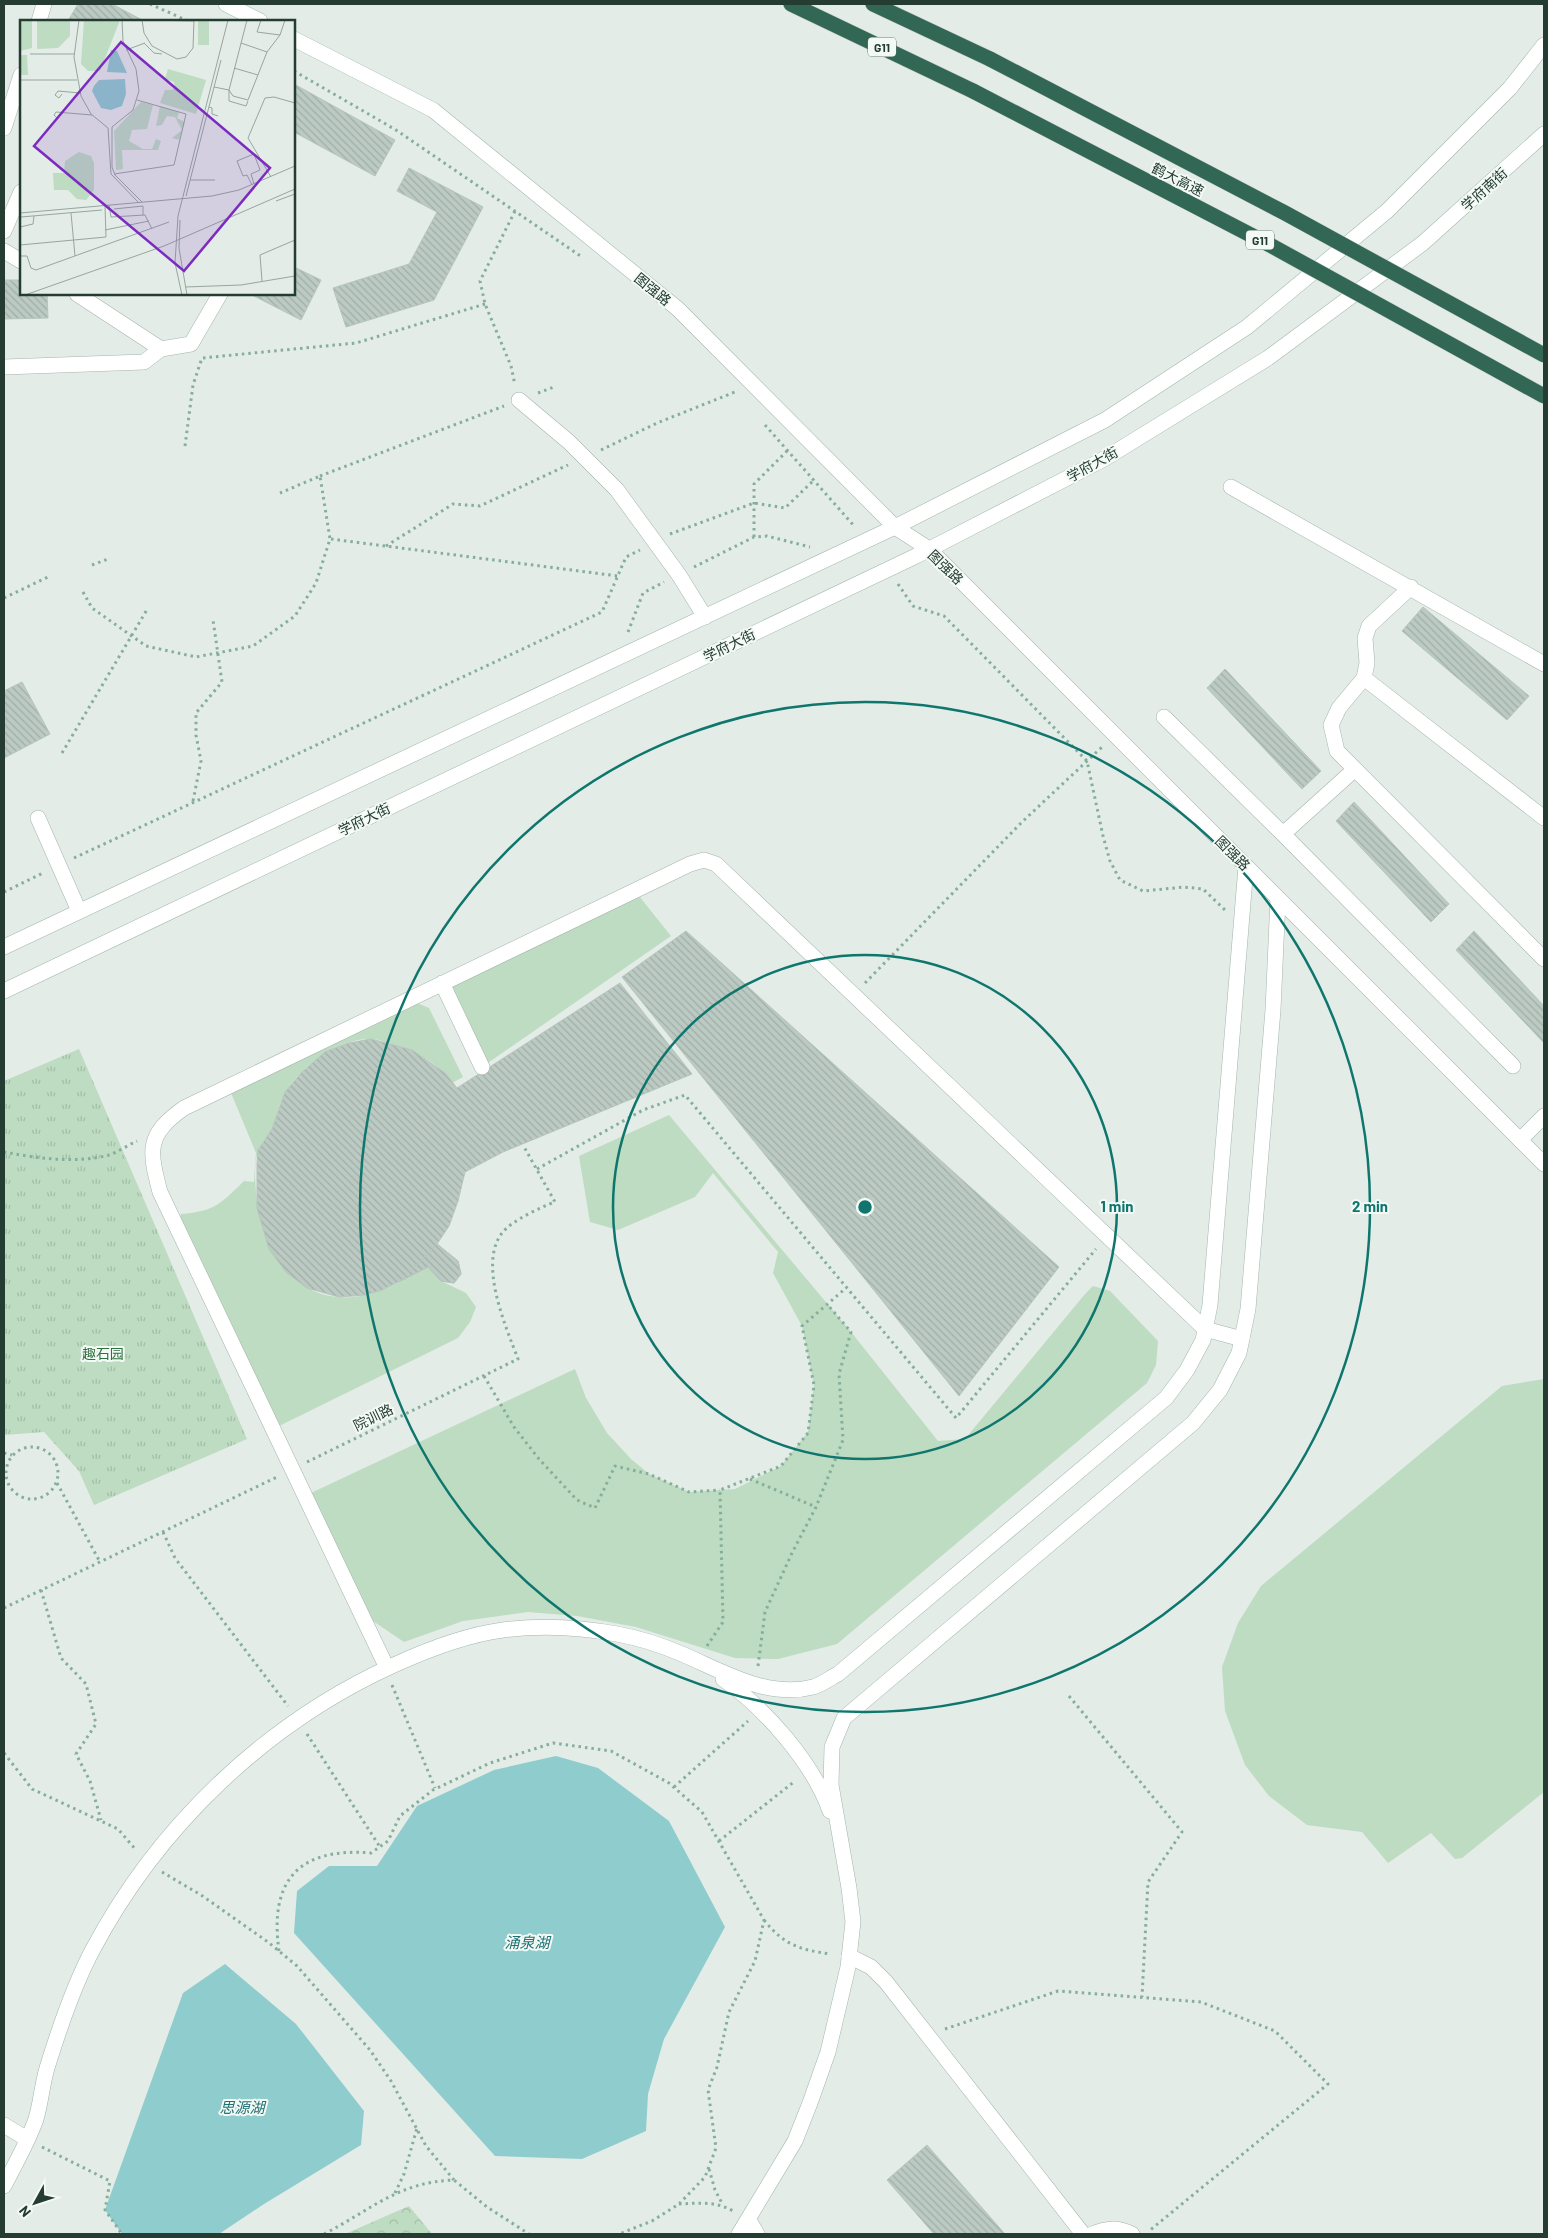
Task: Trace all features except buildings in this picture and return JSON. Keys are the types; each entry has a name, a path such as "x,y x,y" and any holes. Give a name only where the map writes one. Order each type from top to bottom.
{"highway":[{"name":"鹤大高速","path":"790,4 972,91 1270,246 1544,396"},
{"name":"鹤大高速","path":"873,4 990,59 1285,213 1544,355"}],"street":[{"path":"39,20 44,4"},
{"path":"226,4 258,20"},
{"name":"图强路","path":"295,40 433,110 678,309 895,527 929,549 1544,1164"},
{"path":"4,947 867,541 1104,420 1247,327 1387,211 1510,88 1544,45"},
{"path":"4,128 20,78"},
{"name":"学府南街","path":"1423,243 1544,134"},
{"path":"4,231 20,194"},
{"name":"学府大街","path":"4,991 929,549 1104,459 1268,358 1423,243"},
{"path":"4,251 20,260"},
{"path":"79,295 161,349"},
{"path":"4,367 144,362 161,349 191,344 219,295"},
{"path":"518,400 569,442 617,490 679,575 705,617"},
{"path":"1231,487 1411,587 1544,664"},
{"path":"1411,587 1369,626 1365,638 1367,663 1364,678 1339,708 1331,724 1337,751 1544,959"},
{"path":"1364,678 1544,818"},
{"path":"1164,717 1513,1066"},
{"path":"1283,834 1354,770"},
{"path":"38,818 79,911"},
{"path":"386,1668 160,1192 152,1160 154,1139 164,1122 184,1108 690,864 704,860 716,864 1205,1329 1242,1339"},
{"path":"4,2186 36,2118 46,2070 92,1952 120,1905 148,1864 228,1774 297,1718 386,1668 444,1643 502,1630 554,1627 592,1629 633,1637 756,1684 787,1689 814,1687 838,1674 1166,1398 1187,1370 1203,1340 1205,1329 1214,1269 1246,866"},
{"path":"739,2234 794,2142 810,2103 828,2052 849,1956 853,1922 831,1775 832,1747 844,1718 1193,1423 1220,1390 1239,1353 1248,1309 1254,1243 1273,1010 1278,898"},
{"path":"442,983 482,1067"},
{"path":"1520,1140 1544,1116"},
{"path":"697,1661 737,1688 760,1711 810,1770 827,1803 840,1843"},
{"path":"849,1956 871,1967 886,1982 1082,2234"},
{"path":"4,2125 27,2139"},
{"path":"749,2220 757,2234"},
{"path":"1092,2234 1104,2229 1121,2229 1132,2234"}],"path":[{"path":"150,4 186,20"},
{"path":"295,72 396,130 587,260"},
{"path":"515,211 480,281 485,304 511,366 518,400"},
{"path":"185,446 193,385 202,358 356,343 485,304"},
{"path":"280,493 554,387"},
{"path":"732,387 742,399"},
{"path":"386,546 453,504 480,506 657,423 736,392"},
{"path":"762,421 867,541"},
{"path":"754,537 754,484 788,450"},
{"path":"83,592 92,608 146,646 196,657 253,646 296,616 316,583 330,539 320,476"},
{"path":"4,892 193,801 602,612 626,557 654,542 754,503 785,508 814,480"},
{"path":"847,532 856,528"},
{"path":"626,637 643,593 754,537 767,536 812,548"},
{"path":"330,539 618,576"},
{"path":"92,565 108,559"},
{"path":"887,569 913,606 944,616 1087,761 1103,836 1110,861 1120,880 1143,891 1184,886 1203,889 1241,926"},
{"path":"4,598 50,576"},
{"path":"62,753 148,608"},
{"path":"193,801 200,762 196,735 196,713 222,682 213,620"},
{"path":"854,995 1022,822 1114,734"},
{"path":"537,1168 642,1110 685,1095 956,1418 1107,1236"},
{"path":"4,1152 79,1159 109,1154 160,1130"},
{"name":"院训路","path":"4,1608 518,1359 492,1281 494,1255 502,1233 536,1208 555,1202 523,1145"},
{"path":"484,1376 514,1427 539,1459 577,1500 595,1508 615,1466 649,1474 689,1492 720,1490 781,1466 808,1432 814,1385 802,1326 846,1288"},
{"path":"756,1684 765,1612 792,1552 816,1507 843,1440 839,1374 851,1332 827,1304"},
{"path":"57,1482 47,1495 30,1499 22,1497 9,1486 6,1479 7,1462 12,1455 28,1446 46,1450 57,1464 57,1482 100,1562"},
{"path":"4,1453 12,1455"},
{"path":"749,1479 816,1507"},
{"path":"697,1661 723,1622 720,1490"},
{"path":"162,1532 175,1558 297,1718 380,1847"},
{"path":"41,1590 61,1658 86,1684 96,1724 76,1754 90,1781 101,1821"},
{"path":"386,1668 435,1788"},
{"path":"1069,1696 1182,1832 1148,1882 1142,1997"},
{"path":"674,1787 760,1711"},
{"path":"280,1951 276,1926 279,1895 295,1871 315,1857 345,1851 371,1853 388,1841 400,1816 435,1788 490,1762 553,1743 611,1751 674,1787 702,1812 764,1920 778,1937 804,1950 849,1956"},
{"path":"4,1753 32,1788 118,1829 148,1864 201,1895 280,1951 322,1994 370,2050 391,2082 426,2146 454,2180 487,2207 529,2234"},
{"path":"719,1841 810,1770"},
{"path":"619,2234 652,2221 679,2204 705,2177 716,2148 708,2090 717,2067 728,2012 754,1961 764,1920"},
{"path":"928,2035 1058,1991 1201,2002 1275,2031 1328,2084 1145,2234"},
{"path":"395,2193 404,2174 417,2128"},
{"path":"27,2139 110,2182 105,2210 122,2234"},
{"path":"709,2167 715,2190 723,2206"},
{"path":"324,2234 395,2193 431,2181 454,2180"},
{"path":"679,2204 703,2203 723,2206 749,2220"}],"green space":[{"path":"639,896 671,936 482,1067 451,994 454,984"},
{"path":"417,1003 429,1008 463,1077 452,1083 439,1069 424,1058 408,1050 374,1039 347,1043 322,1056 300,1073 291,1083 283,1097 272,1128 258,1151 255,1176 259,1214 265,1236 287,1272 303,1285 321,1294 342,1297 374,1293 390,1287 428,1267 441,1281 466,1293 476,1307 470,1322 458,1338 275,1428 178,1224 181,1214 202,1211 217,1205 244,1181 254,1182 256,1153 229,1088"},
{"name":"趣石园","path":"79,1049 247,1439 94,1505 79,1471 44,1432 4,1435 4,1081"},
{"path":"669,1115 851,1332 938,1441 965,1439 1093,1286 1110,1291 1158,1341 1156,1365 1147,1383 837,1644 778,1659 735,1658 636,1627 577,1616 528,1612 463,1621 404,1642 373,1621 311,1493 575,1369 586,1398 607,1433 631,1459 649,1474 689,1492 735,1489 781,1466 808,1432 814,1385 802,1326 773,1273 778,1252 713,1173 695,1197 618,1230 590,1222 579,1156"},
{"path":"1544,1379 1544,1792 1462,1858 1455,1859 1431,1833 1388,1863 1362,1832 1307,1825 1269,1796 1245,1765 1225,1711 1222,1667 1238,1623 1261,1586 1502,1386"},
{"path":"409,2206 432,2234 345,2234"}],"water":[{"name":"涌泉湖","path":"556,1756 598,1768 669,1821 725,1927 664,2039 648,2094 646,2131 582,2159 495,2156 294,1933 297,1891 329,1866 377,1866 417,1806 494,1770"},
{"name":"思源湖","path":"225,1964 296,2024 364,2111 361,2145 264,2204 219,2234 122,2234 105,2210 183,1993"}]}
